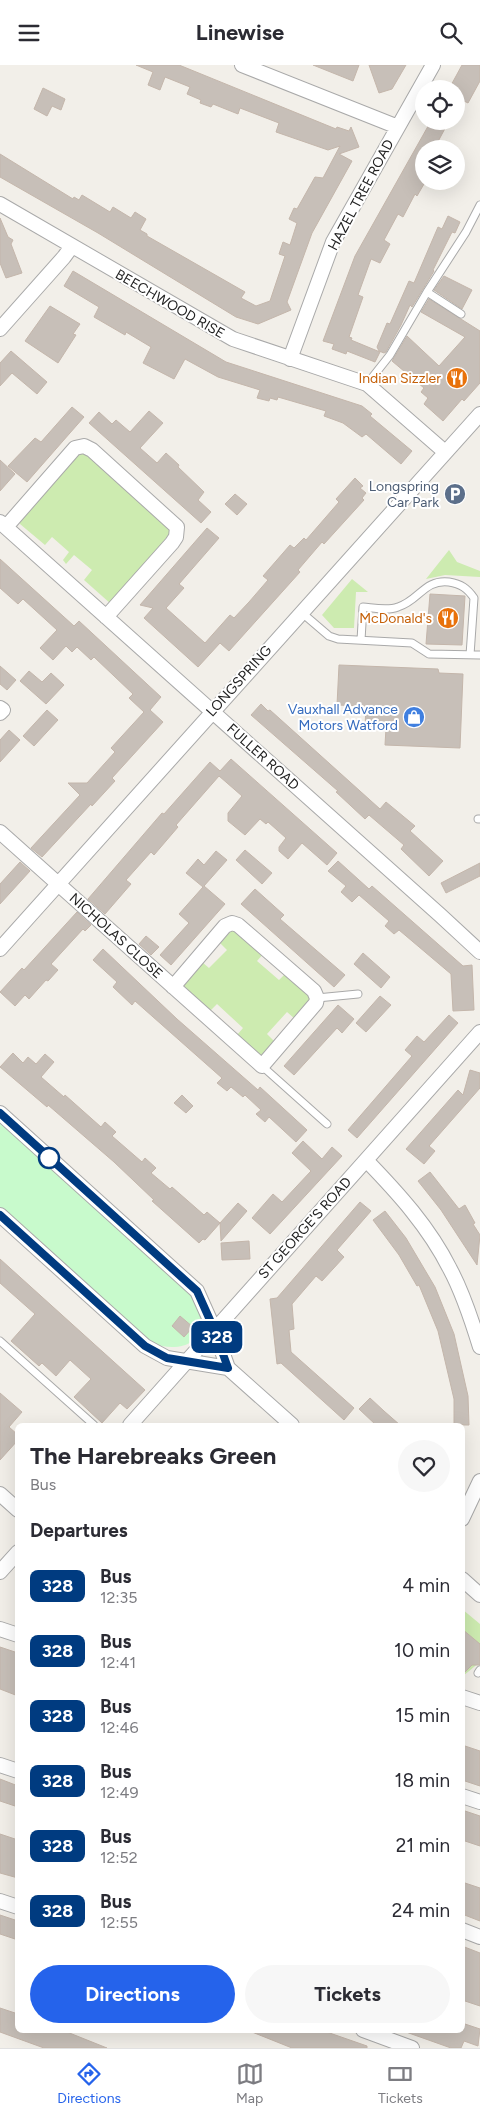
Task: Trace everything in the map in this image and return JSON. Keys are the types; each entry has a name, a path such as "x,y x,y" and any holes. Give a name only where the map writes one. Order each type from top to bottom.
{"street":[{"path":"242,65 398,127"},
{"name":"HAZEL TREE ROAD","path":"290,359 334,242 433,65"},
{"name":"BEECHWOOD RISE","path":"0,204 213,330 290,359 367,384 445,452"},
{"path":"0,329 72,246"},
{"name":"LONGSPRING","path":"0,949 480,414"},
{"path":"3,525 75,448 88,447 106,462 174,523 177,532 172,543 106,617"},
{"name":"FULLER ROAD","path":"3,525 440,915 480,953"},
{"path":"0,708 3,710 0,713"},
{"name":"NICHOLAS CLOSE","path":"0,832 262,1066"},
{"name":"NICHOLAS CLOSE","path":"174,987 224,926 232,923 238,925 314,991 317,998"},
{"path":"262,1066 316,1003 317,998"},
{"name":"ST GEORGE'S ROAD","path":"132,1423 480,1032"},
{"path":"0,1113 197,1291 214,1329 228,1368 290,1423"},
{"path":"366,1160 406,1204 436,1245 450,1269 462,1296 480,1347"},
{"path":"0,1215 145,1346 167,1358 228,1368"},
{"path":"465,1513 480,1481"},
{"path":"0,1494 15,1507"},
{"path":"0,1572 15,1555"},
{"path":"465,1582 480,1595"},
{"path":"0,1629 15,1634"},
{"path":"465,1698 480,1703"},
{"path":"0,1765 15,1770"},
{"path":"465,1797 480,1802"},
{"path":"0,1901 15,1906"},
{"path":"465,1931 480,1937"},
{"path":"371,2033 412,2048"}],"lane":[{"path":"367,384 390,355 427,292 466,232 480,205"},
{"path":"427,292 461,314"},
{"path":"361,641 363,607 397,608 413,599 433,583 455,583 464,586 474,597 470,655"},
{"path":"302,612 329,636 361,641 412,643 429,654 480,655"},
{"path":"317,998 358,994"},
{"path":"262,1066 327,1124"},
{"path":"0,1341 92,1423"}],"green space":[{"path":"79,453 91,454 173,532 111,604 84,580 92,570 74,555 66,564 63,560 69,552 52,537 45,545 20,524 20,519"},
{"path":"449,550 457,562 480,571 480,577 445,575 426,579"},
{"path":"352,579 368,592 356,592 354,628 334,628 322,615"},
{"path":"238,929 264,953 257,961 279,980 286,973 310,995 310,1002 295,1019 287,1012 267,1034 275,1042 263,1055 258,1055 237,1035 243,1028 217,1004 210,1011 184,986 184,981 202,962 209,968 227,950 220,943 232,930"},
{"path":"0,1123 193,1294 201,1310 203,1320 198,1336 192,1342 177,1347 161,1346 153,1343 0,1207"},
{"path":"465,1612 480,1624 480,1662 465,1674"}],"building":[{"path":"136,65 179,65 336,129 337,127 349,131 351,127 359,147 339,154 352,161 312,233 287,302 291,310 258,324 236,317 98,233 0,177 0,154 73,199 74,197 79,200 82,195 110,212 113,207 131,218 135,212 146,219 140,230 147,234 147,236 245,292 241,298 256,306 270,301 285,256 279,254 283,242 290,245 297,223 289,219 294,208 297,209 315,177 323,178 340,146 328,150 276,132 279,123 240,108 238,114 213,104 211,107 200,103 201,100 187,94 190,87 165,77 160,90 148,85 153,72"},
{"path":"313,65 359,65 353,81"},
{"path":"369,65 406,65 392,89 379,93"},
{"path":"462,65 480,65 480,81 468,103 465,102 465,80 454,80"},
{"path":"43,88 65,99 61,110 52,106 47,116 34,109"},
{"path":"426,130 444,130 439,140 420,140"},
{"path":"415,149 415,190 420,190 417,196 415,194 403,217 398,214 384,240 390,244 380,263 371,259 358,295 363,297 349,337 352,338 351,340 380,352 375,362 347,351 346,354 332,349 334,344 323,341 355,256"},
{"path":"448,216 460,222 455,233 452,232 434,271 412,307 410,305 386,352 379,351 377,347 387,323 390,324 409,281 414,283 438,227 442,229"},
{"path":"0,218 8,237 13,240 11,244 22,273 6,278 0,263"},
{"path":"73,271 226,362 362,406 372,414 370,416 412,451 401,464 366,434 362,437 343,423 324,416 326,411 278,397 277,400 270,398 269,401 257,398 260,390 218,377 185,359 174,379 143,363 151,347 126,332 125,335 94,317 99,307 64,286"},
{"path":"444,276 472,290 462,309 434,290"},
{"path":"429,299 480,331 480,383 464,401 462,399 443,421 424,404 428,398 421,392 424,388 392,361 407,336 439,366 465,337 421,312"},
{"path":"50,306 80,324 73,334 76,335 58,363 25,341"},
{"path":"11,351 47,382 37,394 12,373 0,386 0,363"},
{"path":"72,407 84,417 27,482 8,466 35,438 41,442"},
{"path":"149,411 163,423 140,448 157,463 166,453 204,492 198,500 211,512 201,523 89,423 99,412 112,424 116,420 130,432"},
{"path":"0,460 15,474 0,491"},
{"path":"355,478 363,486 360,488 366,493 362,498 364,500 324,544 322,542 298,570 300,572 229,651 220,643 198,667 144,618 153,608 140,605 207,528 219,538 179,584 184,588 166,608 205,643 230,615 234,618 249,602 268,580 263,576 290,545 294,548 304,538 306,540 339,502 336,499"},
{"path":"235,494 247,504 237,515 225,504"},
{"path":"0,559 74,626 79,621 161,697 150,710 163,722 112,778 115,781 42,857 31,848 80,795 68,783 87,783 115,752 111,748 144,712 129,698 133,694 94,657 91,660 77,647 72,652 66,646 53,660 40,648 57,630 23,599 18,604 0,588"},
{"name":"McDonald's","path":"430,594 465,596 462,645 426,644"},
{"name":"Vauxhall Advance Motors Watford","path":"339,665 438,669 439,673 463,674 460,748 385,745 386,728 365,727 366,706 337,705"},
{"path":"0,666 16,680 7,690 0,684"},
{"path":"29,671 42,682 51,673 64,685 46,704 20,681"},
{"path":"261,704 380,809 386,802 415,826 410,831 443,861 429,876 401,849 404,845 369,815 365,819 336,792 338,791 251,715"},
{"path":"47,710 58,720 34,746 23,736"},
{"path":"9,730 20,740 0,762 0,740"},
{"path":"231,759 337,853 327,865 302,843 288,859 279,851 279,847 286,838 268,822 266,824 260,819 245,835 228,821 228,813 242,796 219,776 176,825 178,827 154,855 151,852 126,880 131,884 105,914 88,899 162,813 164,814 210,762 220,771"},
{"path":"245,850 272,873 262,884 236,860"},
{"path":"216,851 227,860 204,886 225,904 171,965 160,955 189,923 179,914 203,887 186,873 198,859 204,865"},
{"path":"338,861 369,889 372,886 463,966 472,965 474,1010 453,1011 451,974 399,930 394,934 385,926 389,921 359,895 352,902 341,892 346,886 328,871"},
{"path":"20,862 30,871 0,904 0,884"},
{"path":"480,863 480,876 446,893 441,883"},
{"path":"255,889 284,915 280,919 345,975 334,987 241,904"},
{"path":"77,912 91,925 85,931 83,929 51,964 58,970 48,981 46,980 29,999 25,995 15,1006 0,992 22,968 24,970"},
{"path":"146,936 159,947 151,955 139,944"},
{"path":"103,949 177,1019 258,1090 260,1087 307,1130 296,1142 269,1117 265,1122 256,1114 261,1110 245,1095 243,1097 231,1087 227,1091 217,1083 222,1078 135,1001 132,1005 113,987 117,982 93,960"},
{"path":"363,953 390,977 381,988 354,964"},
{"path":"380,996 391,1005 366,1032 356,1023"},
{"path":"338,1005 354,1019 342,1033 337,1028 294,1075 284,1066"},
{"path":"449,1015 458,1023 357,1138 348,1130 412,1056 405,1050 417,1036 424,1042"},
{"path":"13,1053 23,1063 28,1057 36,1064 45,1054 54,1062 41,1077 64,1097 65,1095 101,1127 105,1122 116,1132 112,1136 142,1162 145,1158 156,1168 151,1173 170,1189 172,1187 204,1215 207,1212 220,1223 205,1240 203,1239 199,1243 152,1201 154,1200 114,1162 48,1105 47,1107 0,1067"},
{"path":"470,1070 480,1073 480,1088 429,1146 435,1151 424,1164 406,1149 458,1090 463,1095"},
{"path":"182,1095 193,1106 186,1113 174,1103"},
{"path":"303,1141 322,1159 332,1147 342,1156 270,1234 252,1218 273,1194 282,1202 311,1171 292,1153"},
{"path":"430,1172 459,1209 465,1205 475,1223 473,1224 480,1235 477,1265 441,1210 418,1181"},
{"path":"360,1202 371,1211 337,1250 344,1257 322,1281 316,1276 292,1304 294,1329 289,1330 291,1352 354,1408 344,1420 281,1363 277,1364 270,1299 277,1298"},
{"path":"238,1203 247,1211 221,1241 220,1223"},
{"path":"385,1211 406,1238 435,1287 454,1334 468,1396 469,1425 454,1423 454,1399 438,1331 419,1285 417,1286 399,1255 373,1220"},
{"path":"249,1241 250,1259 222,1260 221,1243"},
{"path":"0,1259 145,1390 127,1409 120,1403 102,1423 74,1397 91,1379 70,1360 56,1376 42,1363 39,1366 11,1341 35,1314 0,1283"},
{"path":"180,1316 193,1327 184,1337 172,1326"},
{"path":"0,1393 22,1412 9,1427 15,1432 15,1443 0,1460"},
{"path":"370,1398 398,1423 374,1423 359,1409"},
{"path":"465,1632 480,1644 480,1665 472,1665 465,1672"},
{"path":"0,1647 15,1652 15,1695 0,1689"},
{"path":"465,1746 480,1751 480,1786 465,1781"},
{"path":"0,1779 15,1785 15,1806 0,1801"},
{"path":"465,1811 480,1816 480,1846 465,1841"},
{"path":"0,1834 15,1839 15,1877 0,1873"},
{"path":"465,1883 480,1888 480,1921 465,1915"},
{"path":"0,1915 15,1920 15,1939 0,1934"},
{"path":"465,1947 480,1953 480,2006 465,2001"},
{"path":"0,2008 15,2013 15,2033 70,2033 107,2048 44,2048 0,2032"},
{"path":"465,2024 480,2029 478,2046 464,2041 461,2048 451,2048 409,2033 465,2033"},
{"path":"254,2033 330,2033 367,2046 367,2048 292,2048"}],"bus line":[{"name":"328","path":"0,1113 197,1291 214,1329 228,1368 167,1358 145,1346 0,1215"}],"place":[{"name":"Indian Sizzler","path":"457,378"},
{"name":"Longspring Car Park","path":"455,494"},
{"name":"McDonald's","path":"448,618"},
{"name":"Vauxhall Advance Motors Watford","path":"414,717"}]}
